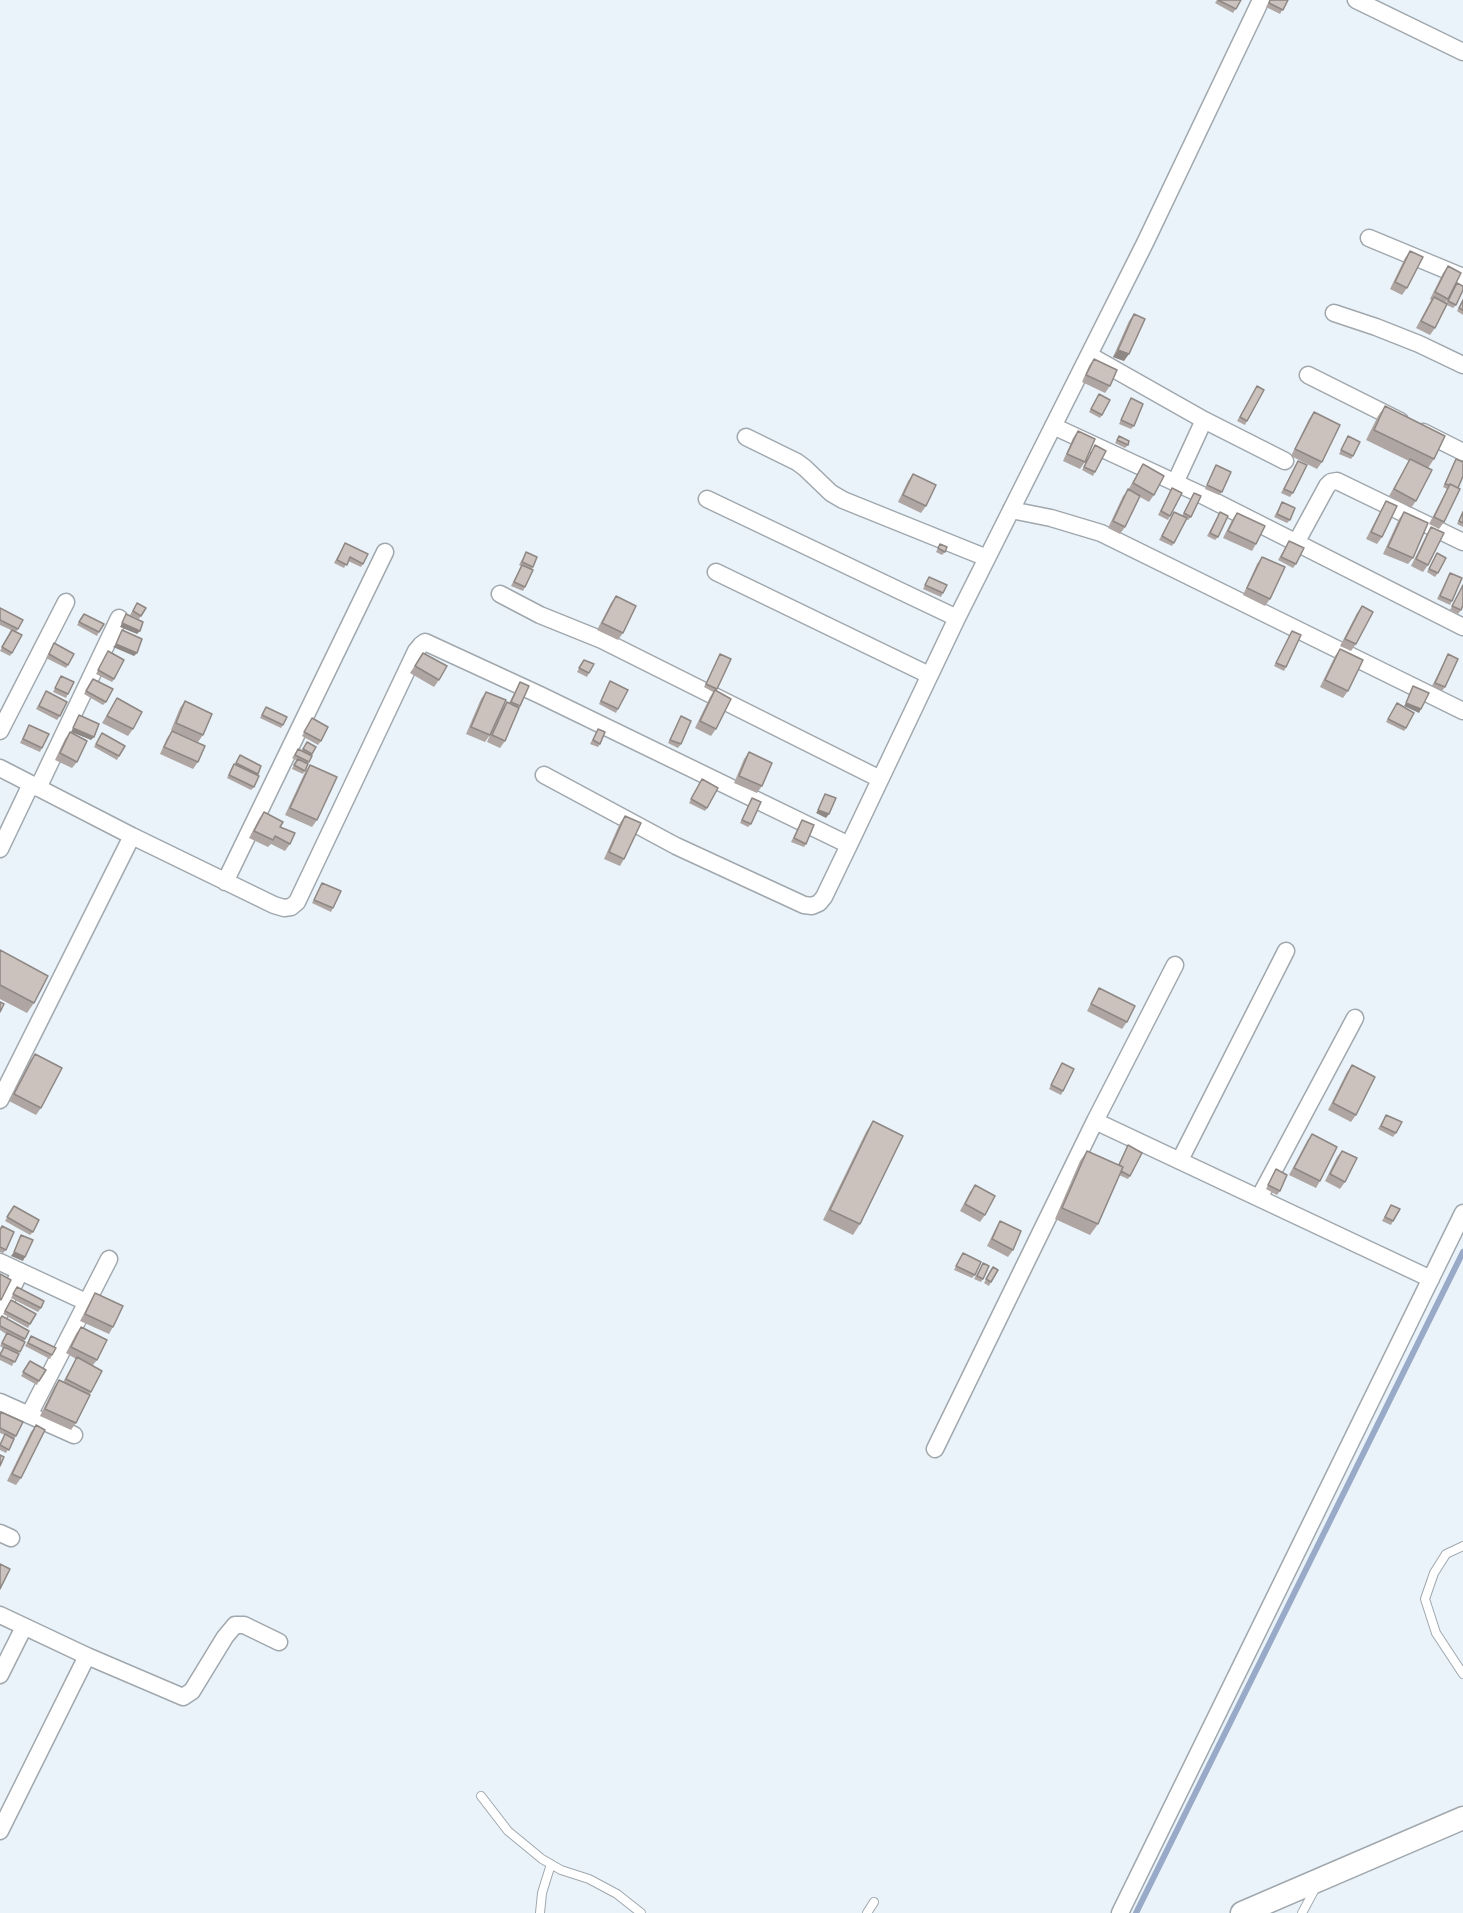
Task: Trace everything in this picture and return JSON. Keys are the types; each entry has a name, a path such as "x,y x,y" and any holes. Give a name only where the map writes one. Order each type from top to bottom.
{"main road":[{"path":"1242,1913 1463,1818"}],"street":[{"path":"544,775 676,846 804,905 812,906 819,903 824,897 929,675 1089,355 1261,0"},
{"path":"1356,0 1463,52"},
{"path":"1369,238 1463,277"},
{"path":"1334,313 1408,340 1463,365"},
{"path":"1089,355 1204,420 1285,461"},
{"path":"1308,375 1463,452"},
{"path":"1175,483 1204,420"},
{"path":"1053,426 1175,483 1463,627"},
{"path":"746,437 797,462 826,489 843,500 987,558"},
{"path":"1296,543 1327,486 1337,481 1463,542"},
{"path":"707,499 957,618"},
{"path":"1011,510 1051,518 1101,533 1463,711"},
{"path":"225,882 385,552"},
{"path":"716,572 929,675"},
{"path":"500,594 540,615 602,640 879,779"},
{"path":"0,731 66,602"},
{"path":"0,849 119,618"},
{"path":"0,768 225,882 284,908 291,907 297,902 416,651 426,642 849,845"},
{"path":"0,1100 8,1065 132,836"},
{"path":"1180,1160 1286,951"},
{"path":"935,1449 1095,1120 1175,965"},
{"path":"1259,1198 1355,1018"},
{"path":"1095,1120 1431,1279"},
{"path":"1120,1913 1463,1213"},
{"path":"29,1415 109,1259"},
{"path":"0,1262 86,1302"},
{"path":"0,1313 20,1272"},
{"path":"0,1402 74,1435"},
{"path":"0,1615 87,1656 183,1697 192,1691 225,1637 235,1625 244,1625 279,1642"},
{"path":"0,1675 24,1627"},
{"path":"0,1830 87,1656"}],"lane":[{"path":"1463,1546 1446,1554 1434,1573 1425,1599 1436,1633 1463,1674"},
{"path":"481,1796 508,1832 551,1864 561,1870 589,1879 617,1894 640,1913"},
{"path":"540,1913 542,1893 551,1864"},
{"path":"1302,1913 1320,1878"},
{"path":"867,1913 874,1902"}],"building":[{"path":"1218,0 1241,0 1236,9"},
{"path":"1270,0 1288,0 1283,10 1269,3"},
{"path":"1410,251 1423,257 1407,288 1395,282"},
{"path":"1448,266 1461,273 1448,299 1435,292"},
{"path":"1457,283 1463,286 1463,290 1456,305 1448,301"},
{"path":"1434,297 1447,304 1435,328 1421,321"},
{"path":"1134,314 1145,319 1129,354 1118,350"},
{"path":"1094,359 1117,370 1110,386 1086,375"},
{"path":"1257,386 1264,390 1247,421 1240,417"},
{"path":"1099,394 1110,400 1102,415 1091,409"},
{"path":"1131,398 1143,404 1134,426 1121,420"},
{"path":"1385,406 1445,436 1434,459 1374,430"},
{"path":"1314,412 1340,425 1322,462 1295,449"},
{"path":"1078,431 1095,439 1085,462 1067,454"},
{"path":"1119,436 1129,441 1128,445 1117,440"},
{"path":"1348,436 1360,442 1353,456 1341,450"},
{"path":"1095,445 1106,451 1095,472 1084,467"},
{"path":"1410,459 1432,470 1416,501 1394,489"},
{"path":"1456,459 1463,462 1463,476 1458,488 1445,484"},
{"path":"1298,461 1307,465 1293,493 1284,489"},
{"path":"1143,464 1164,476 1154,495 1133,483"},
{"path":"1216,465 1231,472 1222,492 1207,485"},
{"path":"913,474 936,485 926,506 903,495"},
{"path":"1450,484 1460,489 1444,522 1434,517"},
{"path":"1172,488 1182,493 1170,516 1161,511"},
{"path":"1128,489 1140,496 1125,527 1113,521"},
{"path":"1194,493 1201,496 1191,517 1184,513"},
{"path":"1386,501 1397,506 1382,537 1371,532"},
{"path":"1282,502 1295,508 1290,520 1277,514"},
{"path":"1174,512 1187,518 1174,543 1162,536"},
{"path":"1220,512 1228,516 1218,537 1210,533"},
{"path":"1404,512 1428,523 1413,558 1388,547"},
{"path":"1237,513 1265,526 1256,544 1228,531"},
{"path":"1431,527 1444,533 1428,565 1416,559"},
{"path":"1289,541 1304,548 1296,564 1281,557"},
{"path":"345,543 368,554 363,564 350,557 347,565 337,560"},
{"path":"940,544 947,547 945,552 938,548"},
{"path":"526,552 537,557 533,567 522,562"},
{"path":"1437,553 1446,558 1438,573 1429,569"},
{"path":"1262,557 1285,567 1270,599 1247,588"},
{"path":"522,565 533,570 525,587 514,582"},
{"path":"1450,573 1462,578 1452,601 1440,596"},
{"path":"929,577 947,585 943,593 925,585"},
{"path":"1463,585 1463,605 1461,610 1452,606"},
{"path":"616,596 636,606 623,633 602,623"},
{"path":"137,603 146,608 141,616 133,611"},
{"path":"1362,606 1373,612 1356,644 1345,639"},
{"path":"0,608 23,620 18,629 0,620"},
{"path":"84,614 104,624 99,632 79,622"},
{"path":"126,614 143,622 140,631 122,623"},
{"path":"12,630 22,635 12,653 2,647"},
{"path":"122,630 142,639 137,653 116,644"},
{"path":"1292,631 1301,635 1286,667 1276,663"},
{"path":"54,643 74,654 68,665 49,654"},
{"path":"1340,649 1363,660 1348,691 1325,680"},
{"path":"108,651 124,660 114,679 98,670"},
{"path":"423,653 447,666 439,680 415,666"},
{"path":"720,654 731,659 717,689 706,684"},
{"path":"1448,654 1458,659 1445,687 1435,683"},
{"path":"584,660 594,664 589,673 579,668"},
{"path":"61,676 74,682 68,694 55,688"},
{"path":"93,679 113,689 106,702 86,691"},
{"path":"610,681 628,690 618,709 601,701"},
{"path":"520,682 529,686 520,706 511,702"},
{"path":"1413,686 1429,693 1421,709 1406,703"},
{"path":"715,690 731,699 716,729 700,721"},
{"path":"46,691 67,702 60,716 39,706"},
{"path":"486,692 506,700 490,735 471,727"},
{"path":"117,698 142,712 133,729 107,716"},
{"path":"185,701 212,714 203,735 176,723"},
{"path":"507,702 519,708 505,741 492,735"},
{"path":"1397,703 1414,713 1406,728 1388,719"},
{"path":"266,707 287,717 283,725 262,715"},
{"path":"79,715 99,724 94,737 73,728"},
{"path":"681,716 691,721 681,744 670,740"},
{"path":"312,718 328,727 321,741 304,732"},
{"path":"29,725 49,734 42,748 23,739"},
{"path":"598,729 605,732 600,744 593,740"},
{"path":"172,731 205,746 198,762 164,747"},
{"path":"70,732 87,741 77,762 60,753"},
{"path":"102,733 125,746 119,756 96,744"},
{"path":"307,742 316,747 312,754 303,749"},
{"path":"298,749 312,756 309,762 295,755"},
{"path":"749,752 772,763 762,786 739,776"},
{"path":"240,755 261,766 258,774 236,763"},
{"path":"298,759 308,764 305,771 294,765"},
{"path":"234,764 259,776 254,787 229,775"},
{"path":"310,765 337,777 317,820 290,808"},
{"path":"702,779 718,788 707,808 691,799"},
{"path":"825,794 836,798 829,814 818,810"},
{"path":"752,798 761,802 751,824 742,820"},
{"path":"264,812 283,822 280,827 295,833 290,844 275,836 273,840 254,831"},
{"path":"625,816 641,823 624,859 609,852"},
{"path":"802,820 814,825 806,844 794,838"},
{"path":"322,883 341,891 333,908 314,900"},
{"path":"0,950 48,976 34,1003 0,985"},
{"path":"1099,988 1135,1006 1127,1022 1091,1004"},
{"path":"35,1054 62,1068 41,1108 14,1094"},
{"path":"1062,1063 1074,1069 1063,1091 1051,1085"},
{"path":"1352,1065 1375,1077 1356,1115 1333,1103"},
{"path":"1386,1115 1402,1122 1396,1133 1381,1126"},
{"path":"873,1121 903,1136 860,1224 830,1210"},
{"path":"1312,1134 1337,1147 1320,1181 1294,1168"},
{"path":"1128,1145 1142,1153 1130,1176 1121,1171 1123,1167 1119,1165"},
{"path":"1087,1151 1123,1167 1098,1224 1062,1208"},
{"path":"1342,1151 1357,1158 1345,1182 1330,1174"},
{"path":"1276,1169 1287,1175 1280,1191 1268,1185"},
{"path":"975,1185 995,1196 985,1215 965,1204"},
{"path":"1391,1205 1400,1209 1393,1221 1385,1217"},
{"path":"14,1206 39,1220 33,1232 7,1217"},
{"path":"1000,1221 1021,1231 1013,1250 992,1239"},
{"path":"2,1226 14,1232 6,1250 0,1247"},
{"path":"21,1235 33,1240 25,1257 14,1252"},
{"path":"963,1253 981,1262 975,1275 956,1266"},
{"path":"983,1263 989,1266 983,1279 977,1276"},
{"path":"993,1267 998,1270 991,1282 986,1279"},
{"path":"0,1274 11,1280 1,1300 0,1299"},
{"path":"17,1287 44,1301 41,1308 13,1294"},
{"path":"95,1293 123,1306 113,1327 85,1314"},
{"path":"11,1300 36,1314 30,1324 5,1311"},
{"path":"2,1316 29,1331 25,1339 0,1326"},
{"path":"81,1327 107,1340 97,1360 71,1347"},
{"path":"7,1333 25,1342 20,1352 2,1343"},
{"path":"31,1336 56,1348 52,1355 28,1343"},
{"path":"4,1347 19,1354 15,1362 0,1355"},
{"path":"77,1357 102,1371 91,1392 66,1379"},
{"path":"30,1361 46,1370 39,1381 23,1372"},
{"path":"59,1380 90,1395 76,1423 45,1409"},
{"path":"1,1412 23,1422 16,1436 0,1428"},
{"path":"36,1425 45,1430 21,1478 12,1474"},
{"path":"5,1434 14,1439 9,1450 0,1445"},
{"path":"0,1564 10,1569 0,1589"}],"waterway":[{"path":"1136,1913 1463,1252"}]}
